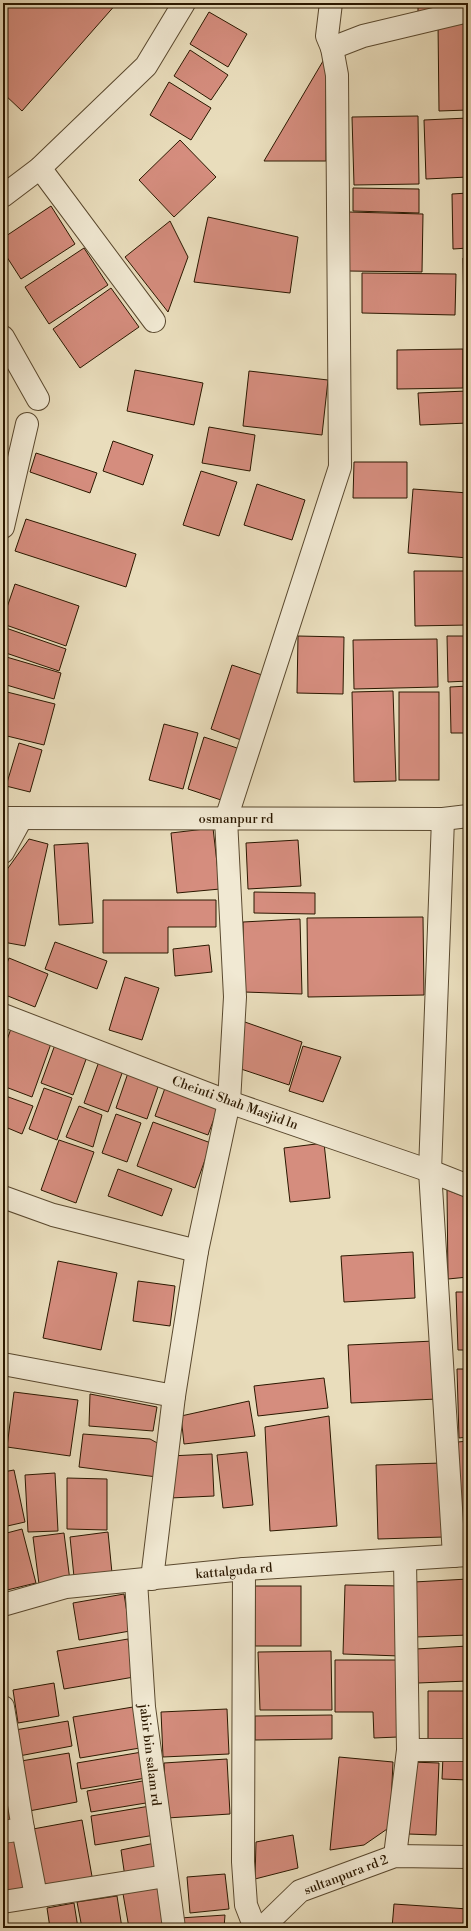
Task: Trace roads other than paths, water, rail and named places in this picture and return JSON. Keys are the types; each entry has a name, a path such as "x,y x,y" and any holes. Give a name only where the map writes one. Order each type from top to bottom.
{"street":[{"path":"3,196 40,168 146,66 184,3"},
{"path":"226,819 340,467 337,75 332,48 327,36 331,3"},
{"path":"332,48 363,36 468,11"},
{"path":"40,168 154,321"},
{"path":"3,337 38,399"},
{"path":"3,527 27,424"},
{"name":"osmanpur rd","path":"12,818 443,819 468,816"},
{"path":"3,852 12,818"},
{"name":"jabir bin salam rd","path":"174,1928 144,1707 144,1580 197,1251 229,1102 235,997 226,819"},
{"path":"443,819 430,1170 461,1556"},
{"name":"Cheinti Shah Masjid ln","path":"3,1015 229,1102 430,1170 468,1186"},
{"path":"3,1197 53,1215 197,1251"},
{"path":"3,1364 174,1396"},
{"name":"kattalguda rd","path":"3,1605 66,1587 244,1569 461,1556"},
{"path":"395,1856 408,1750 405,1560"},
{"path":"244,1569 243,1862 246,1905 255,1928"},
{"path":"3,1707 13,1830 36,1896"},
{"path":"408,1750 468,1750"},
{"name":"sultanpura rd 2","path":"262,1928 300,1891 395,1856 468,1857"},
{"path":"3,1902 166,1876"}]}
